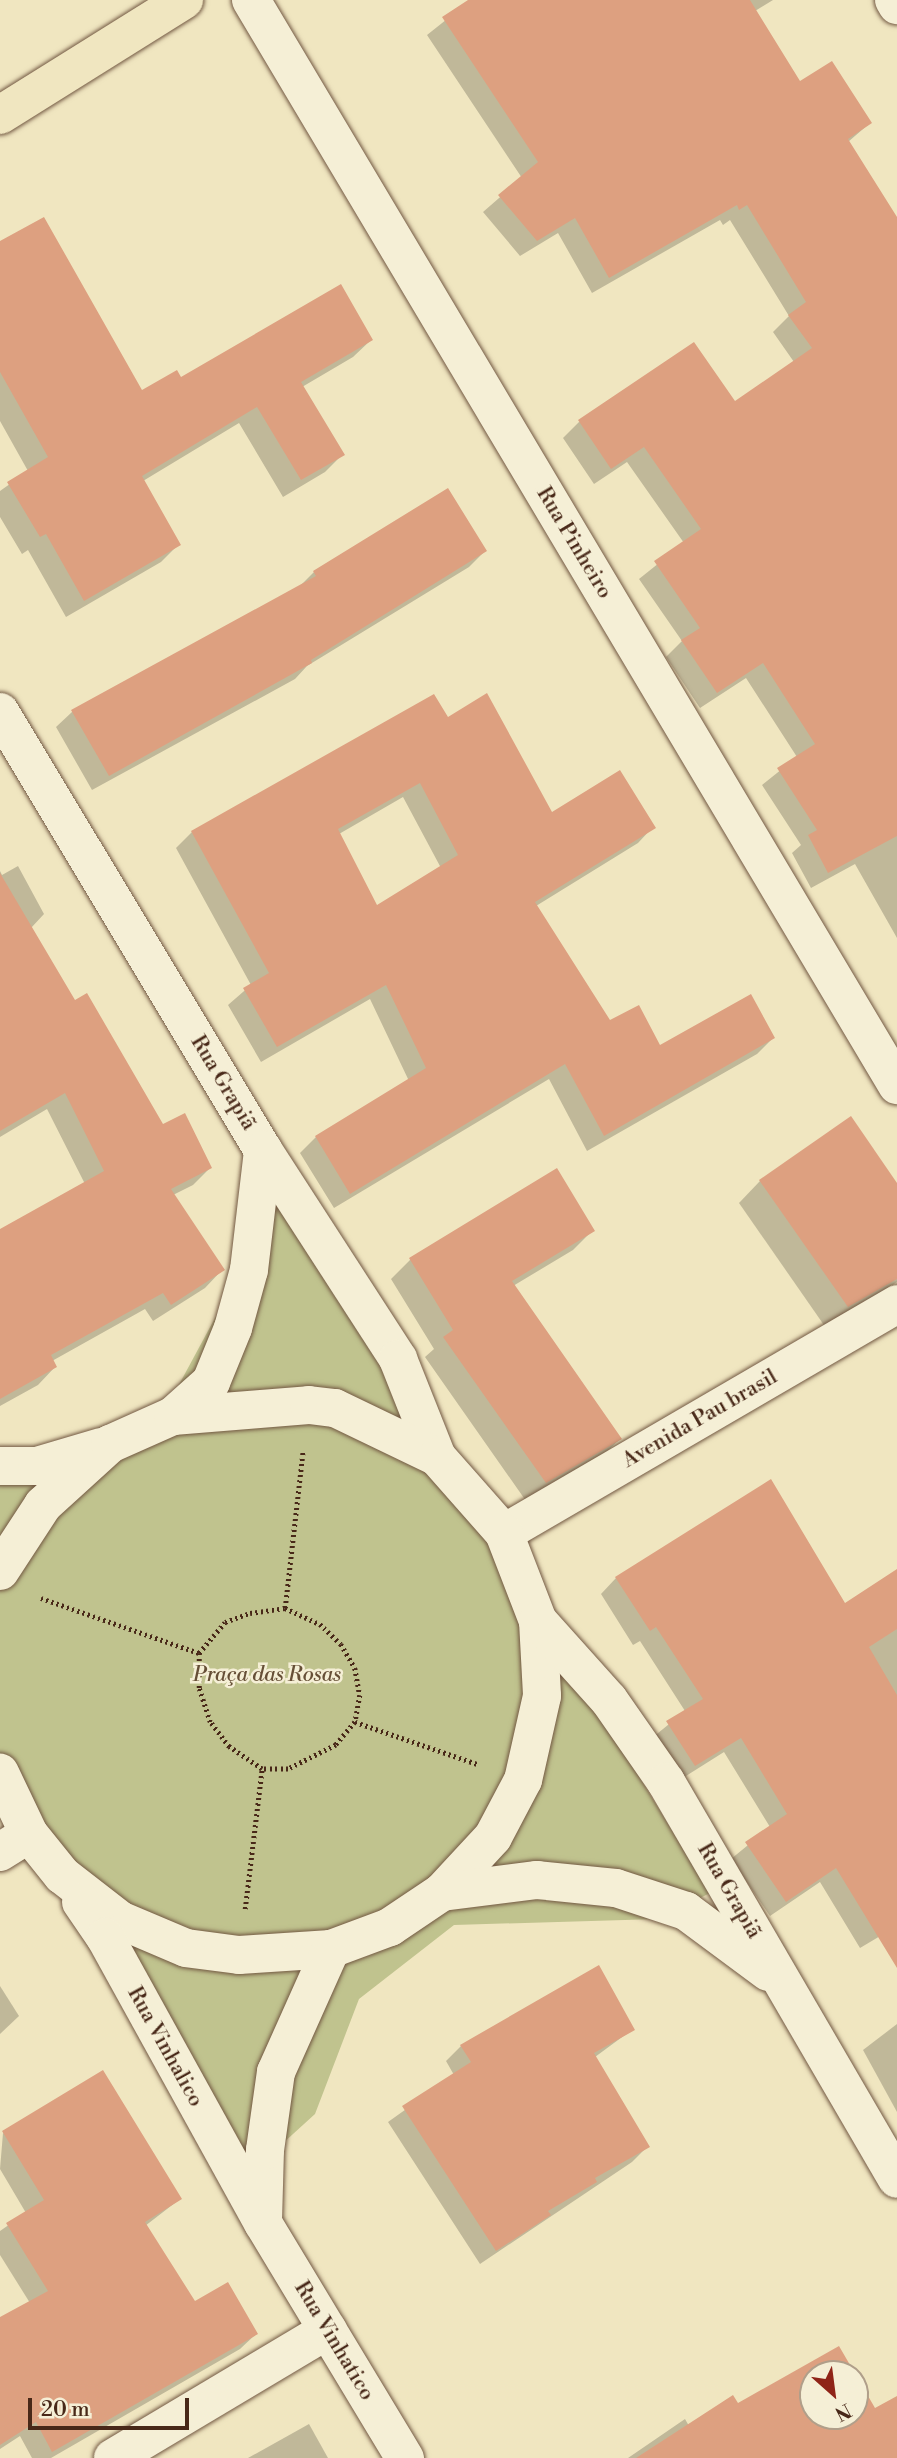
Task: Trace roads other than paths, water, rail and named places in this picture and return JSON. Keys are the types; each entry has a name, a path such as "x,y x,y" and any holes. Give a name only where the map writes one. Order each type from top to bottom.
{"main road":[{"path":"0,115 184,0"}],"street":[{"name":"Rua Pinheiro","path":"251,0 897,1085"},
{"path":"894,0 897,5"},
{"name":"Rua Grapiã","path":"0,712 263,1150 398,1359 438,1457"},
{"path":"0,1466 37,1466 110,1444 173,1416 211,1382 233,1328 249,1270 263,1150"},
{"name":"Avenida Pau brasil","path":"503,1533 897,1304"},
{"path":"0,1773 15,1843 120,1920 186,1948 239,1955 331,1950 390,1927 442,1892 493,1837 523,1780 542,1696 537,1621 503,1533 438,1457 335,1408 309,1405 173,1416"},
{"path":"0,1572 43,1505 110,1444"},
{"name":"Rua Grapiã","path":"537,1621 610,1700 666,1782 897,2179"},
{"name":"Rua Vinhalico","path":"62,1875 105,1937 263,2223"},
{"path":"442,1892 537,1880 616,1888 686,1911 781,1981"},
{"path":"263,2223 265,2150 276,2072 331,1950"},
{"name":"Rua Vinhatico","path":"263,2223 405,2458"},
{"path":"113,2458 328,2330"}],"park label":[{"name":"Praça das Rosas","path":"267,1675"}]}
